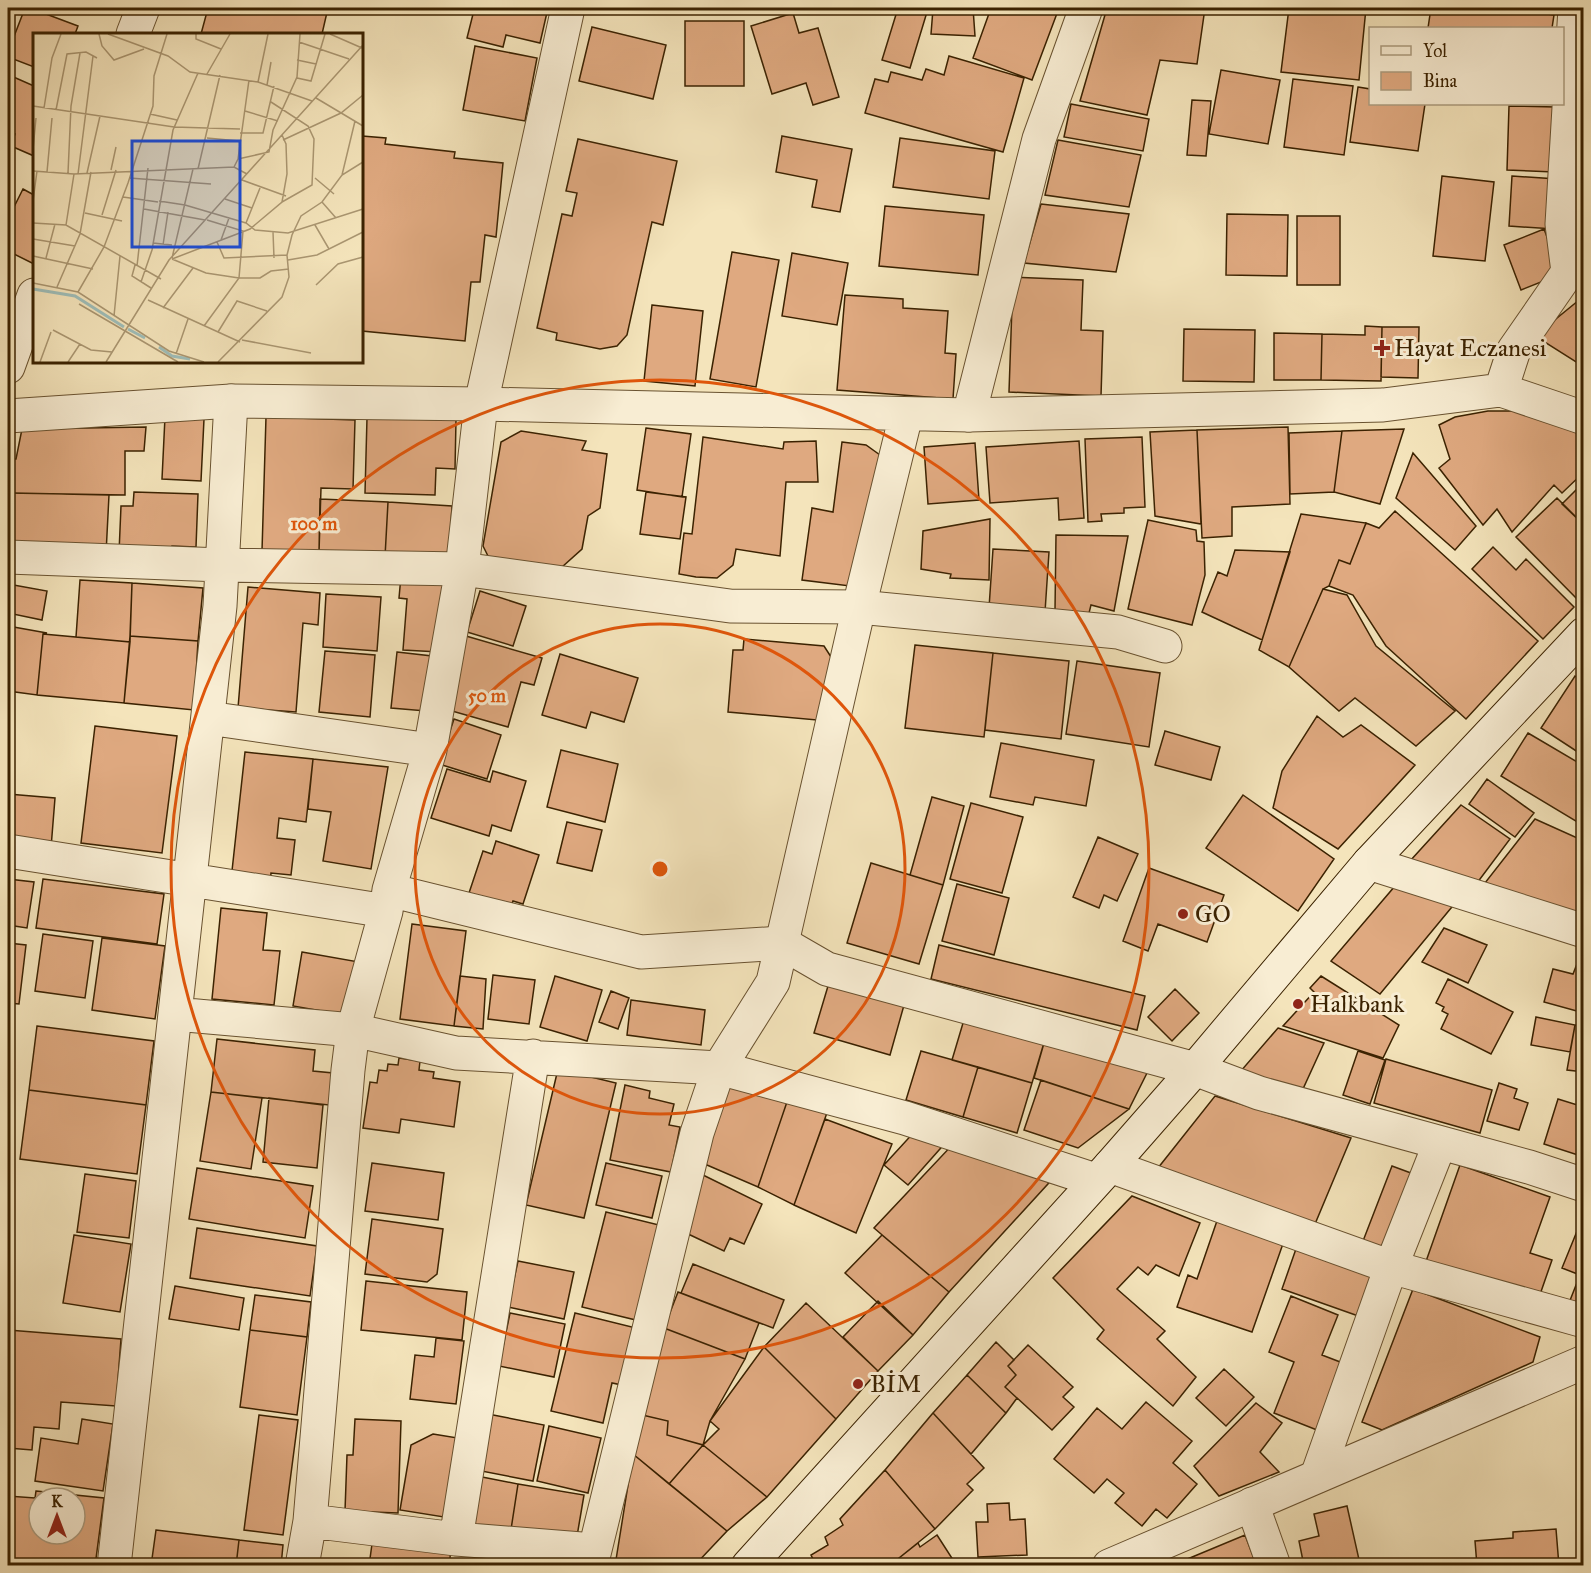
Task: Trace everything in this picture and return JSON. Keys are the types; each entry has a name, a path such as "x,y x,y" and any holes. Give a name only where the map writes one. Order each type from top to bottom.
{"street":[{"path":"133,33 143,8"},
{"path":"302,1566 310,1521 353,1030 430,750 462,569 481,404 568,8"},
{"path":"969,415 1039,139 1086,8"},
{"path":"1501,390 1514,351 1576,268 1562,224 1575,8"},
{"path":"8,367 33,298"},
{"path":"8,417 231,402 481,404 969,415 1383,405 1501,390 1584,418"},
{"path":"114,1566 220,606 231,402"},
{"path":"310,1521 592,1558 697,1133 719,1068 773,982 859,607 906,415"},
{"path":"8,557 222,565 462,569 729,606 859,607 1118,632 1165,646"},
{"path":"748,1566 1195,1069 1369,863 1584,634"},
{"path":"208,718 430,750"},
{"path":"8,851 190,880 388,901 641,952 782,943 827,969 1195,1069 1259,1094 1529,1167 1584,1185"},
{"path":"1369,863 1584,931"},
{"path":"175,1014 353,1030 456,1053 719,1068 1102,1173 1391,1267 1584,1321"},
{"path":"456,1539 532,1056"},
{"path":"1317,1476 1391,1267 1440,1143"},
{"path":"1109,1566 1584,1362"},
{"path":"1251,1504 1274,1566"}],"building":[{"path":"25,8 78,26 75,33 33,33 33,67 8,57"},
{"path":"208,8 328,8 322,33 201,33"},
{"path":"491,8 548,8 540,43 506,35 503,47 467,38 474,10 490,13"},
{"path":"898,8 912,8 927,12 910,68 882,60"},
{"path":"930,8 973,8 975,36 931,34 933,9"},
{"path":"991,8 1059,8 1032,80 973,58"},
{"path":"1107,8 1205,8 1197,64 1160,60 1147,115 1080,101"},
{"path":"1289,8 1366,8 1359,80 1281,72"},
{"path":"1431,8 1507,8 1554,15 1552,27 1428,27"},
{"path":"793,13 799,33 818,28 839,97 813,105 806,83 772,94 751,26"},
{"path":"685,21 744,21 744,86 685,86"},
{"path":"592,27 666,45 653,99 579,81"},
{"path":"475,46 537,58 525,121 463,110"},
{"path":"949,56 1024,78 1003,152 865,113 875,79 888,82 891,72 922,80 926,69 944,75"},
{"path":"1221,70 1280,80 1268,144 1209,134"},
{"path":"9,75 33,86 33,156 11,146 15,134 8,131"},
{"path":"1293,79 1353,86 1344,155 1284,147"},
{"path":"1358,87 1369,89 1369,105 1425,105 1418,151 1350,142"},
{"path":"1192,100 1211,101 1206,156 1187,155"},
{"path":"1071,104 1149,119 1143,151 1064,137"},
{"path":"1509,106 1556,107 1554,172 1507,170"},
{"path":"1584,124 1584,201 1581,202 1577,185"},
{"path":"363,136 386,138 385,144 455,152 454,158 503,163 496,237 485,235 480,282 471,282 465,341 363,331"},
{"path":"782,136 852,149 840,212 812,207 817,180 776,172"},
{"path":"900,138 995,151 989,199 893,187"},
{"path":"578,139 677,161 663,225 652,222 627,335 617,346 600,349 556,340 557,333 537,328 562,214 572,216 577,193 566,191"},
{"path":"1058,140 1141,155 1129,207 1045,195"},
{"path":"1442,176 1494,182 1485,261 1433,256"},
{"path":"1512,176 1557,179 1554,229 1509,226"},
{"path":"23,189 33,194 33,264 8,251 8,219"},
{"path":"1041,204 1129,214 1116,272 1024,263"},
{"path":"885,206 984,215 978,275 879,266"},
{"path":"1227,214 1288,215 1287,276 1226,275"},
{"path":"1297,216 1340,216 1340,285 1297,285"},
{"path":"1544,229 1561,274 1521,290 1504,245"},
{"path":"732,252 779,260 756,387 710,379"},
{"path":"792,253 848,263 837,325 782,316"},
{"path":"1013,277 1083,280 1081,330 1103,331 1101,396 1009,392"},
{"path":"845,295 903,299 903,308 948,311 945,353 956,354 953,399 837,390"},
{"path":"1584,296 1584,367 1535,336"},
{"path":"652,305 703,311 695,386 644,381"},
{"path":"1365,326 1382,327 1381,381 1321,380 1322,334 1365,335"},
{"path":"1382,327 1419,327 1418,378 1381,377"},
{"path":"1184,329 1255,330 1254,382 1183,381"},
{"path":"1274,333 1322,334 1321,380 1274,380"},
{"path":"1488,411 1522,411 1584,429 1584,472 1562,493 1554,485 1512,532 1497,509 1483,525 1439,468 1450,459 1439,425 1455,417"},
{"path":"165,417 204,419 201,481 162,479"},
{"path":"266,417 355,420 353,489 321,488 319,553 262,551"},
{"path":"367,418 456,420 455,469 436,468 435,495 365,493"},
{"path":"146,427 144,451 125,451 125,495 8,493 9,459 16,459 22,429"},
{"path":"1288,427 1290,504 1232,507 1232,536 1202,538 1197,430"},
{"path":"646,428 691,434 682,497 637,490"},
{"path":"1404,429 1380,504 1334,492 1342,431"},
{"path":"1197,430 1201,524 1155,516 1150,432"},
{"path":"521,431 586,441 582,450 607,454 600,508 588,516 582,549 552,576 493,566 483,546 501,442"},
{"path":"1342,431 1334,492 1290,494 1289,433"},
{"path":"703,437 783,449 784,442 816,441 818,482 786,482 780,556 736,549 733,565 717,578 679,574 684,533 692,534"},
{"path":"1142,437 1145,507 1124,508 1124,513 1101,514 1102,521 1088,522 1085,439"},
{"path":"1079,441 1084,518 1059,520 1058,498 990,503 986,447"},
{"path":"842,442 866,445 880,455 850,586 802,580 812,508 833,512"},
{"path":"975,443 979,500 928,504 924,447"},
{"path":"1413,453 1476,526 1455,550 1396,498"},
{"path":"1584,482 1584,525 1562,504"},
{"path":"134,492 198,494 196,547 172,546 171,555 119,553 121,506 133,506"},
{"path":"646,492 686,497 680,539 640,534"},
{"path":"14,493 109,495 106,554 8,544 8,527"},
{"path":"1557,498 1584,525 1584,599 1580,602 1516,537"},
{"path":"320,499 388,502 385,557 319,553"},
{"path":"388,502 452,506 449,561 385,557"},
{"path":"1395,511 1538,641 1466,719 1386,646 1353,595 1329,586 1339,560 1350,564 1366,523 1379,528"},
{"path":"1301,514 1366,523 1350,564 1339,560 1329,586 1323,589 1289,667 1259,650"},
{"path":"990,519 989,580 950,578 951,574 921,569 923,531"},
{"path":"1148,520 1196,530 1197,541 1204,542 1205,575 1192,625 1128,609"},
{"path":"1056,535 1128,536 1114,611 1091,605 1089,613 1055,611"},
{"path":"1493,547 1516,570 1526,559 1574,607 1543,639 1472,569"},
{"path":"993,549 1049,552 1045,612 989,608"},
{"path":"1235,550 1290,552 1262,640 1202,612 1218,572 1227,576"},
{"path":"401,576 444,580 439,652 403,650 407,599 399,598"},
{"path":"80,580 132,583 130,642 76,637"},
{"path":"132,583 203,588 198,641 130,636"},
{"path":"8,584 47,591 42,620 8,613"},
{"path":"248,587 320,593 318,625 303,623 296,712 238,708"},
{"path":"1323,589 1347,595 1376,646 1455,711 1416,746 1355,698 1339,711 1289,667"},
{"path":"480,591 526,606 513,646 467,632"},
{"path":"326,594 381,597 377,651 323,647"},
{"path":"8,626 47,633 43,634 37,695 8,691"},
{"path":"43,634 130,642 124,703 37,695"},
{"path":"130,636 198,641 194,710 124,703"},
{"path":"466,636 542,658 534,685 521,682 508,727 445,709"},
{"path":"744,639 824,646 833,660 828,721 728,712 733,650 743,650"},
{"path":"915,645 993,653 984,737 905,728"},
{"path":"325,651 375,655 370,717 319,712"},
{"path":"397,652 432,656 426,711 391,708"},
{"path":"993,653 1069,661 1061,739 985,730"},
{"path":"560,654 638,678 624,722 591,712 586,728 542,715"},
{"path":"1077,661 1160,673 1149,747 1066,734"},
{"path":"1575,676 1584,682 1584,756 1541,728"},
{"path":"1317,716 1343,737 1361,725 1415,765 1338,849 1273,808 1282,771"},
{"path":"454,719 501,735 487,779 439,764"},
{"path":"95,726 177,736 162,853 81,843"},
{"path":"1165,731 1220,747 1211,780 1155,765"},
{"path":"1528,733 1584,766 1584,826 1501,776"},
{"path":"1001,743 1094,760 1086,806 1035,797 1033,805 990,797"},
{"path":"561,750 618,764 605,822 547,807"},
{"path":"245,752 313,759 306,822 279,818 277,838 295,840 291,875 271,873 270,884 231,880"},
{"path":"313,759 388,767 371,869 323,861 331,812 308,809"},
{"path":"447,769 490,782 493,771 526,781 511,831 492,825 489,836 431,818"},
{"path":"1487,779 1534,813 1515,837 1469,804"},
{"path":"8,794 55,798 51,848 8,844"},
{"path":"1243,795 1334,859 1298,911 1206,848"},
{"path":"932,797 964,806 943,885 910,875"},
{"path":"971,803 1023,817 1002,893 950,879"},
{"path":"1461,805 1510,839 1474,887 1410,861"},
{"path":"1535,819 1584,841 1584,917 1481,888"},
{"path":"567,822 602,830 592,871 557,863"},
{"path":"1098,837 1138,854 1117,901 1104,895 1099,908 1073,897"},
{"path":"496,841 539,855 523,904 513,901 510,909 468,896 483,851 492,854"},
{"path":"871,863 943,885 919,964 847,943"},
{"path":"1149,868 1224,895 1207,942 1158,924 1148,951 1123,941"},
{"path":"8,879 34,882 27,928 8,925"},
{"path":"43,879 164,894 157,944 36,928"},
{"path":"1401,879 1456,902 1380,994 1331,961"},
{"path":"957,884 1009,898 994,955 942,941"},
{"path":"221,908 267,913 263,950 280,951 274,1005 212,999"},
{"path":"412,924 466,931 454,1026 400,1019"},
{"path":"1444,928 1487,945 1468,983 1422,962"},
{"path":"43,934 93,941 85,998 35,991"},
{"path":"102,938 165,946 155,1019 92,1010"},
{"path":"8,943 26,945 19,1004 8,1003"},
{"path":"939,945 1145,996 1137,1030 931,979"},
{"path":"302,952 359,962 350,1016 293,1006"},
{"path":"1577,964 1584,966 1584,1013 1544,1002 1553,969 1573,974"},
{"path":"493,975 535,980 529,1024 488,1019"},
{"path":"460,976 486,979 483,1029 454,1026"},
{"path":"555,976 602,990 587,1041 540,1027"},
{"path":"831,976 906,998 890,1055 814,1033"},
{"path":"1321,976 1399,1025 1383,1058 1283,1026 1314,992 1310,988"},
{"path":"1448,979 1513,1012 1491,1054 1441,1029 1448,1014 1442,1011 1444,1007 1436,1003"},
{"path":"1175,989 1199,1013 1172,1041 1148,1017"},
{"path":"611,991 629,998 618,1029 599,1022"},
{"path":"631,1000 705,1010 701,1045 627,1035"},
{"path":"966,1013 1046,1036 1032,1083 952,1060"},
{"path":"1536,1017 1575,1025 1570,1052 1531,1045"},
{"path":"1575,1025 1584,1026 1584,1072 1567,1070"},
{"path":"37,1026 154,1041 146,1105 29,1090"},
{"path":"1278,1028 1324,1043 1302,1091 1240,1072"},
{"path":"1046,1036 1151,1065 1129,1109 1034,1078"},
{"path":"217,1039 315,1050 313,1071 333,1073 329,1105 211,1092"},
{"path":"921,1051 978,1067 963,1117 906,1100"},
{"path":"1358,1051 1385,1060 1370,1104 1343,1095"},
{"path":"399,1058 420,1061 419,1070 434,1072 433,1078 460,1082 454,1127 401,1119 399,1133 363,1128 370,1082 377,1083 379,1070 387,1071 388,1064 398,1065"},
{"path":"1386,1059 1492,1090 1480,1133 1374,1103"},
{"path":"978,1067 1032,1083 1017,1133 963,1117"},
{"path":"558,1069 616,1083 584,1218 526,1205"},
{"path":"730,1077 789,1096 758,1187 700,1162"},
{"path":"1041,1080 1129,1109 1078,1148 1024,1130"},
{"path":"1499,1083 1517,1089 1514,1098 1528,1103 1519,1130 1487,1121"},
{"path":"625,1085 650,1091 649,1098 674,1104 669,1125 680,1127 671,1172 610,1160"},
{"path":"29,1090 146,1105 137,1174 20,1159"},
{"path":"211,1092 262,1098 251,1169 200,1161"},
{"path":"789,1096 828,1110 794,1205 758,1187"},
{"path":"1215,1096 1351,1138 1315,1224 1158,1168"},
{"path":"269,1098 323,1105 317,1168 263,1162"},
{"path":"1558,1099 1584,1107 1584,1157 1544,1144"},
{"path":"825,1119 892,1144 856,1233 794,1205"},
{"path":"916,1130 947,1141 908,1185 884,1165"},
{"path":"955,1142 1057,1174 949,1292 874,1228"},
{"path":"372,1163 444,1173 438,1220 365,1211"},
{"path":"606,1163 662,1176 652,1218 596,1205"},
{"path":"1460,1165 1550,1197 1530,1253 1552,1260 1536,1306 1424,1267"},
{"path":"1392,1166 1419,1176 1390,1251 1363,1241"},
{"path":"197,1168 313,1186 305,1238 189,1219"},
{"path":"85,1174 136,1181 129,1238 77,1232"},
{"path":"703,1175 762,1204 744,1244 730,1238 724,1251 686,1233"},
{"path":"1132,1196 1200,1223 1179,1276 1156,1265 1148,1275 1138,1267 1117,1289 1165,1331 1157,1339 1196,1377 1173,1406 1097,1339 1104,1330 1053,1278"},
{"path":"606,1212 659,1225 640,1321 582,1307"},
{"path":"1584,1214 1584,1314 1567,1308 1580,1275 1562,1268"},
{"path":"1219,1215 1285,1238 1252,1332 1177,1307 1188,1275 1197,1279"},
{"path":"372,1219 443,1229 437,1274 427,1282 365,1274"},
{"path":"197,1228 317,1246 310,1296 190,1278"},
{"path":"74,1235 131,1244 120,1312 63,1303"},
{"path":"882,1235 949,1292 913,1335 845,1273"},
{"path":"1297,1246 1379,1275 1364,1318 1282,1289"},
{"path":"518,1261 574,1272 564,1319 508,1307"},
{"path":"693,1264 784,1300 773,1328 681,1293"},
{"path":"366,1281 467,1292 462,1340 361,1330"},
{"path":"175,1286 244,1298 239,1330 169,1319"},
{"path":"1413,1289 1540,1337 1533,1362 1382,1430 1362,1422"},
{"path":"678,1292 759,1323 745,1359 664,1328"},
{"path":"255,1295 311,1302 307,1337 250,1330"},
{"path":"1291,1296 1338,1315 1322,1355 1348,1365 1322,1432 1274,1413 1294,1362 1269,1352"},
{"path":"878,1301 913,1335 878,1371 843,1337"},
{"path":"806,1303 878,1371 836,1419 764,1347"},
{"path":"510,1313 565,1324 554,1377 499,1366"},
{"path":"575,1313 636,1328 622,1385 612,1383 603,1423 551,1411"},
{"path":"664,1328 745,1359 710,1421 703,1445 667,1435 668,1421 638,1414"},
{"path":"8,1330 121,1339 116,1406 61,1402 59,1429 34,1427 32,1450 8,1448"},
{"path":"250,1330 307,1337 297,1415 240,1407"},
{"path":"436,1338 464,1341 456,1404 410,1399 415,1355 434,1357"},
{"path":"996,1342 1014,1360 1008,1366 1016,1375 1005,1387 1017,1398 1006,1413 967,1375"},
{"path":"1028,1345 1073,1387 1063,1397 1074,1407 1052,1430 1005,1387 1016,1375 1008,1366"},
{"path":"764,1347 836,1419 767,1497 703,1445 719,1429 710,1421"},
{"path":"1224,1369 1254,1397 1226,1426 1196,1398"},
{"path":"967,1375 1006,1413 971,1454 933,1413"},
{"path":"1146,1402 1192,1441 1173,1463 1197,1484 1167,1518 1156,1509 1142,1526 1115,1503 1124,1493 1107,1479 1094,1493 1054,1459 1097,1408 1122,1429"},
{"path":"1256,1403 1282,1423 1260,1452 1279,1472 1219,1496 1194,1466"},
{"path":"933,1413 984,1468 967,1484 973,1490 935,1529 885,1470"},
{"path":"488,1414 544,1425 533,1481 476,1470"},
{"path":"638,1414 668,1421 667,1435 703,1445 669,1484 633,1454"},
{"path":"259,1415 298,1420 283,1535 244,1530"},
{"path":"82,1419 113,1424 103,1491 87,1489 87,1486 35,1481 41,1438 78,1444"},
{"path":"355,1419 401,1421 398,1513 345,1511 347,1455 353,1455"},
{"path":"549,1426 601,1438 588,1493 537,1481"},
{"path":"433,1434 464,1439 450,1518 400,1510 411,1445"},
{"path":"703,1445 767,1497 727,1531 669,1484"},
{"path":"633,1454 727,1531 694,1566 615,1566"},
{"path":"885,1470 935,1529 889,1566 807,1566 814,1561 811,1555 828,1545 825,1537 843,1525 840,1519"},
{"path":"477,1476 518,1484 510,1536 466,1529"},
{"path":"518,1484 584,1495 575,1548 510,1536"},
{"path":"8,1496 27,1497 27,1546 87,1546 87,1496 104,1498 95,1566 8,1566"},
{"path":"1009,1503 1010,1520 1025,1519 1027,1555 978,1557 976,1522 988,1522 987,1504"},
{"path":"1347,1506 1360,1564 1304,1566 1299,1541 1319,1536 1314,1514"},
{"path":"1556,1529 1559,1566 1477,1566 1475,1541 1513,1538 1513,1532"},
{"path":"156,1530 239,1540 236,1566 151,1566"},
{"path":"937,1535 957,1566 889,1566 918,1543 920,1547"},
{"path":"1245,1535 1257,1566 1173,1565"},
{"path":"239,1540 283,1545 281,1566 236,1566"},
{"path":"372,1544 451,1549 449,1566 369,1566"},
{"path":"497,1548 575,1553 574,1566 496,1566"}],"place":[{"name":"Hayat Eczanesi","path":"1382,348"},
{"name":"GO","path":"1183,914"},
{"name":"Halkbank","path":"1298,1004"},
{"name":"BİM","path":"858,1384"}]}
